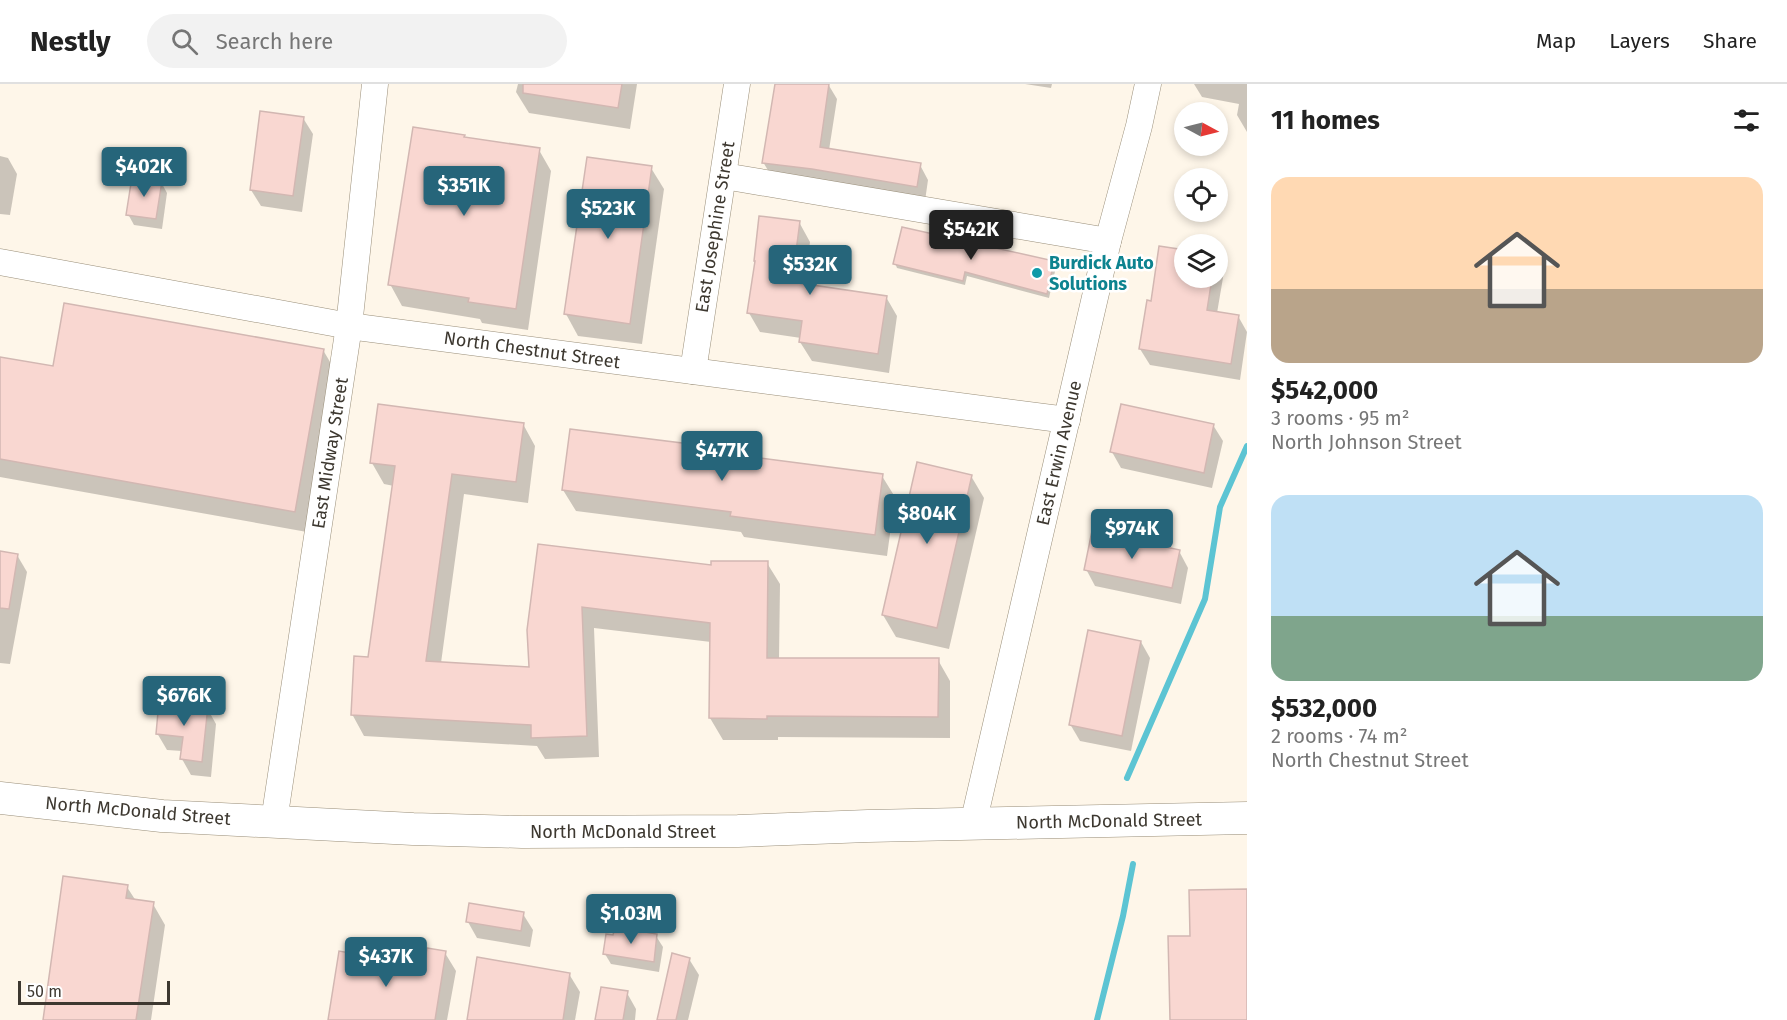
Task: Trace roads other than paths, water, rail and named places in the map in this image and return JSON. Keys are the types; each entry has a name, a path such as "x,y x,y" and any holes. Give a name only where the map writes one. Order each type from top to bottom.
{"main road":[{"name":"North McDonald Street","path":"0,798 162,816 413,829 609,833 1247,818"}],"street":[{"name":"East Midway Street","path":"274,821 349,326 375,84"},
{"name":"East Josephine Street","path":"693,371 737,84"},
{"name":"East Erwin Avenue","path":"973,824 1108,241 1148,84"},
{"path":"724,176 1108,241"},
{"name":"North Chestnut Street","path":"0,262 349,326 1067,420"}],"waterway":[{"path":"1127,778 1205,599 1220,507 1247,446"},
{"path":"1097,1020 1123,916 1133,864"}],"place":[{"name":"Burdick Auto Solutions","path":"1037,273"}]}
